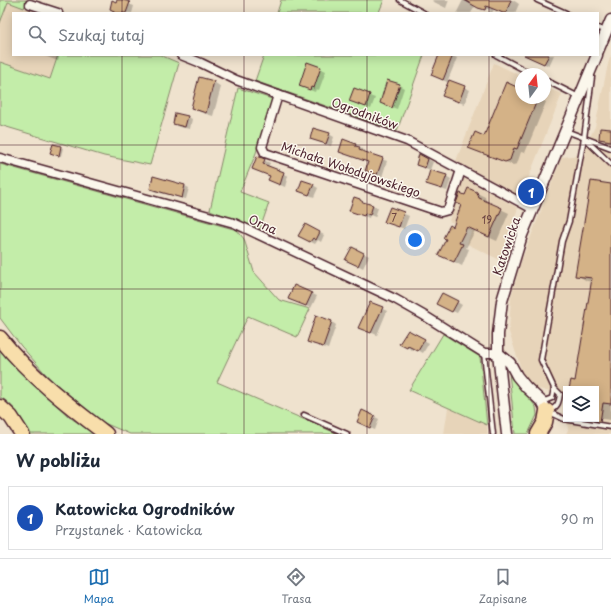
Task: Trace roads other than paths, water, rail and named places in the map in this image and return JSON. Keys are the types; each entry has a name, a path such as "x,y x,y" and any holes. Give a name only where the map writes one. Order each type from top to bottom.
{"highway":[{"path":"0,338 33,375 66,405 106,434"},
{"path":"0,407 11,417 22,434"},
{"path":"538,434 545,422 545,407"}],"street":[{"path":"30,4 55,12"},
{"name":"Katowicka","path":"599,43 602,30 611,20"},
{"name":"Ogrodników","path":"184,56 236,80 407,141 533,209"},
{"name":"Katowicka","path":"507,434 498,353 500,316 505,288 522,235 596,56"},
{"name":"Michała Wołodyjowskiego","path":"278,95 262,147 265,153 441,212 448,210 460,170"},
{"name":"Orna","path":"0,158 234,223 395,299 484,353"},
{"path":"484,353 498,353 510,363 517,376 545,407"}],"lane":[{"path":"400,0 422,12"},
{"path":"537,0 564,12"},
{"path":"498,56 521,68"},
{"path":"545,407 555,408 560,394 554,388 541,360 562,241 569,221 584,138 596,56"},
{"path":"551,83 580,97"},
{"path":"566,130 611,148"},
{"path":"584,138 611,164"},
{"path":"484,353 493,434"},
{"path":"545,407 552,398 554,388"},
{"path":"545,407 564,419 611,427"},
{"path":"304,415 347,434"}],"place":[{"name":"Katowicka Ogrodników","path":"531,192"}]}
